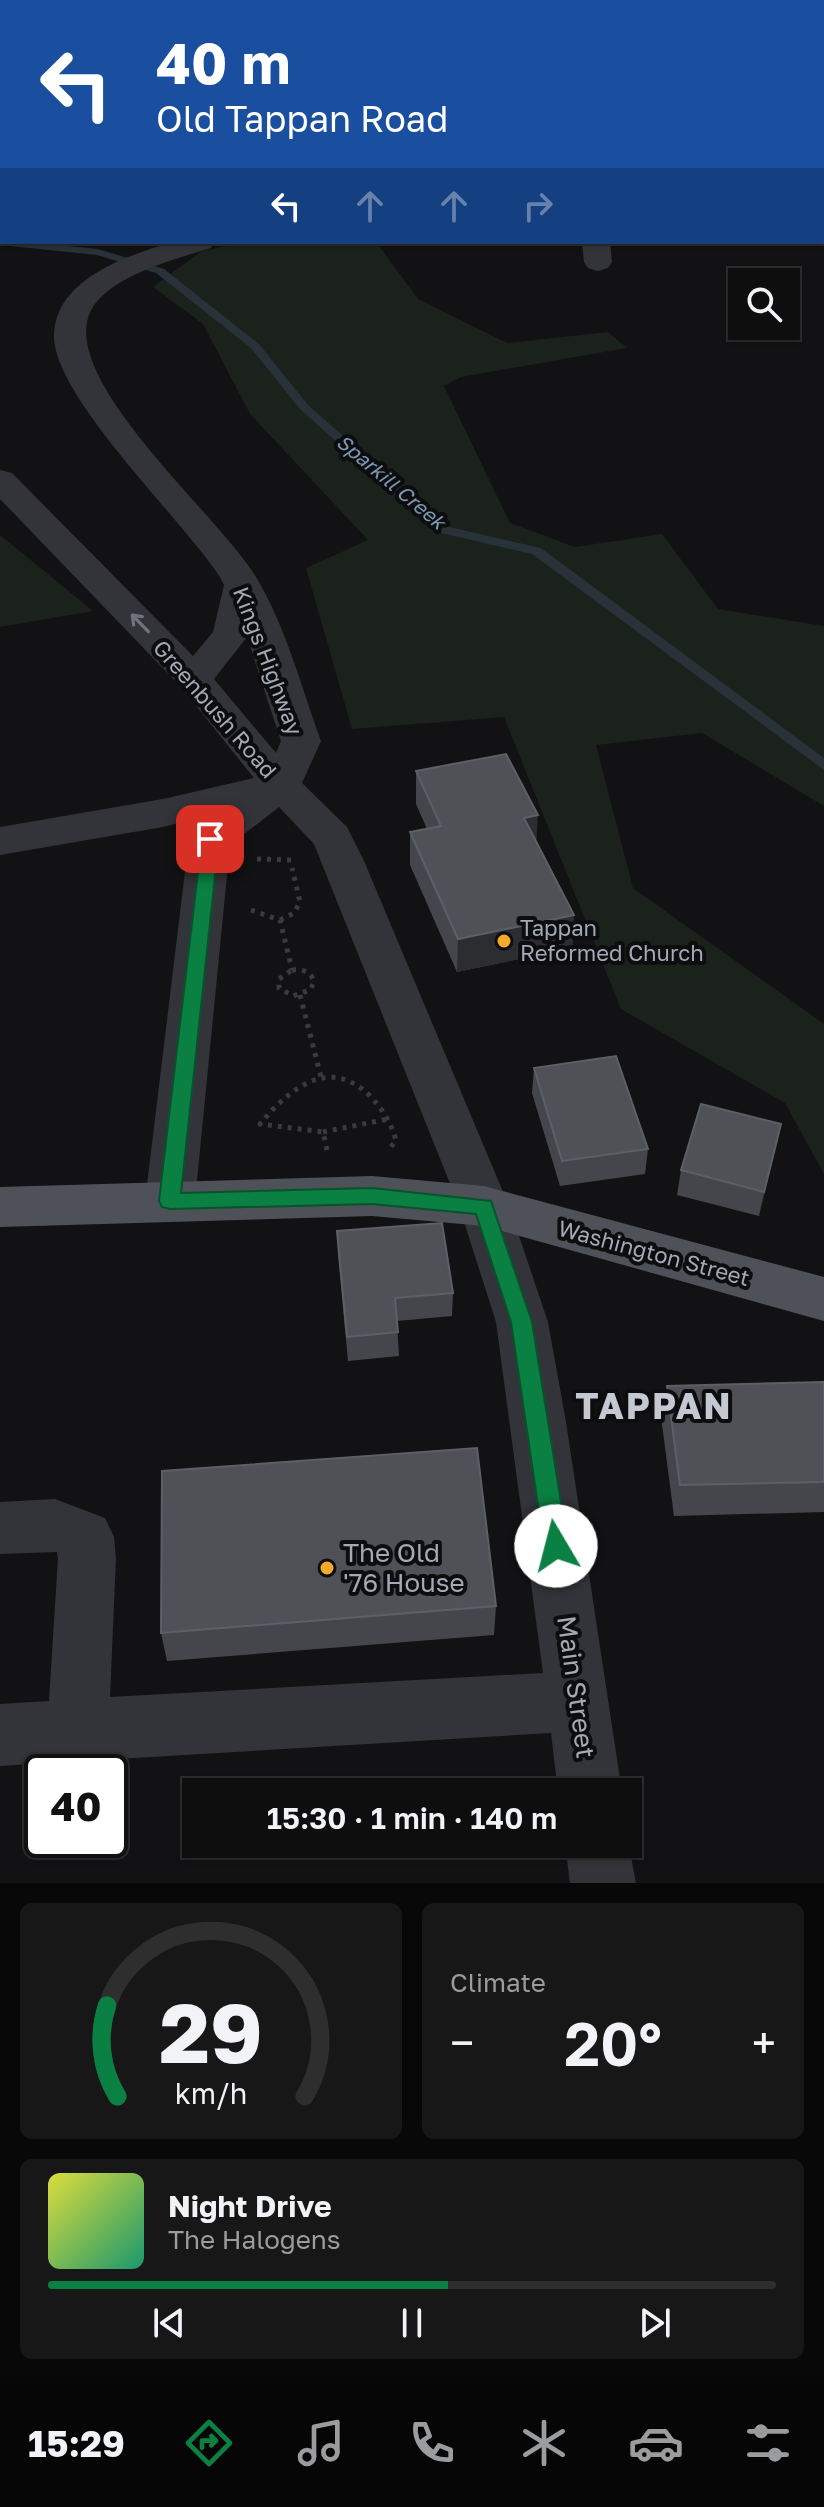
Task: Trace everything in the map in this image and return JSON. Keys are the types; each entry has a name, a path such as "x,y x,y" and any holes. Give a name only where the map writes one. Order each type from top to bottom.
{"main road":[{"name":"Washington Street","path":"0,1207 372,1196 484,1206 824,1299"}],"street":[{"name":"Kings Highway","path":"195,244 135,264 103,280 77,306 69,334 76,367 106,413 225,558 253,609 301,741 281,785"},
{"name":"Greenbush Road","path":"0,480 194,679 281,785 210,839 170,1201"},
{"path":"194,679 231,634 241,586"},
{"path":"0,841 163,813 281,785 332,837 484,1206"},
{"name":"Main Street","path":"484,1206 522,1322 539,1422 588,1778"},
{"path":"0,1528 54,1524 72,1527 85,1537 87,1558 78,1730"},
{"path":"0,1735 578,1701"},
{"path":"599,1858 603,1883"}],"path":[{"path":"248,859 300,860"},
{"path":"248,908 255,914 280,920 294,913 300,902 290,860"},
{"path":"280,920 292,970"},
{"path":"292,970 303,970 314,979 310,990 300,995 287,995 279,988 279,979 292,970"},
{"path":"300,995 321,1077"},
{"path":"388,1119 323,1132 260,1124 279,1100 301,1084 321,1077 349,1080 362,1088 388,1119 396,1141 388,1150"},
{"path":"323,1132 325,1151 337,1150"}],"shaded area":[{"path":"235,244 377,244 418,299 507,343 608,332 627,348 461,377 444,386 510,523 575,547 662,534 718,609 824,626 824,806 702,733 596,745 633,888 824,1024 824,1174 785,1103 621,1009 504,717 352,729 306,568 368,540 250,414 203,324 153,287 202,251"},
{"path":"0,535 93,611 0,627"}],"building":[{"path":"506,754 538,815 524,818 574,915 458,939 410,832 441,826 416,771"},
{"path":"616,1056 648,1149 562,1161 534,1068"},
{"path":"701,1104 781,1124 764,1192 681,1170"},
{"path":"442,1223 453,1293 395,1298 398,1332 347,1337 337,1231"},
{"path":"824,1382 824,1482 680,1485 667,1386"},
{"name":"The Old '76 House","path":"477,1448 496,1606 161,1633 162,1471"}],"waterway":[{"name":"Sparkill Creek","path":"20,244 98,252 160,271 255,346 304,407 441,529 536,551 824,765"}],"place":[{"name":"Tappan Reformed Church","path":"504,941"},
{"name":"The Old '76 House","path":"327,1568"}],"district":[{"name":"TAPPAN","path":"654,1406"}],"route":[{"path":"210,839 170,1201 372,1196 484,1206 522,1322 556,1546"}]}
